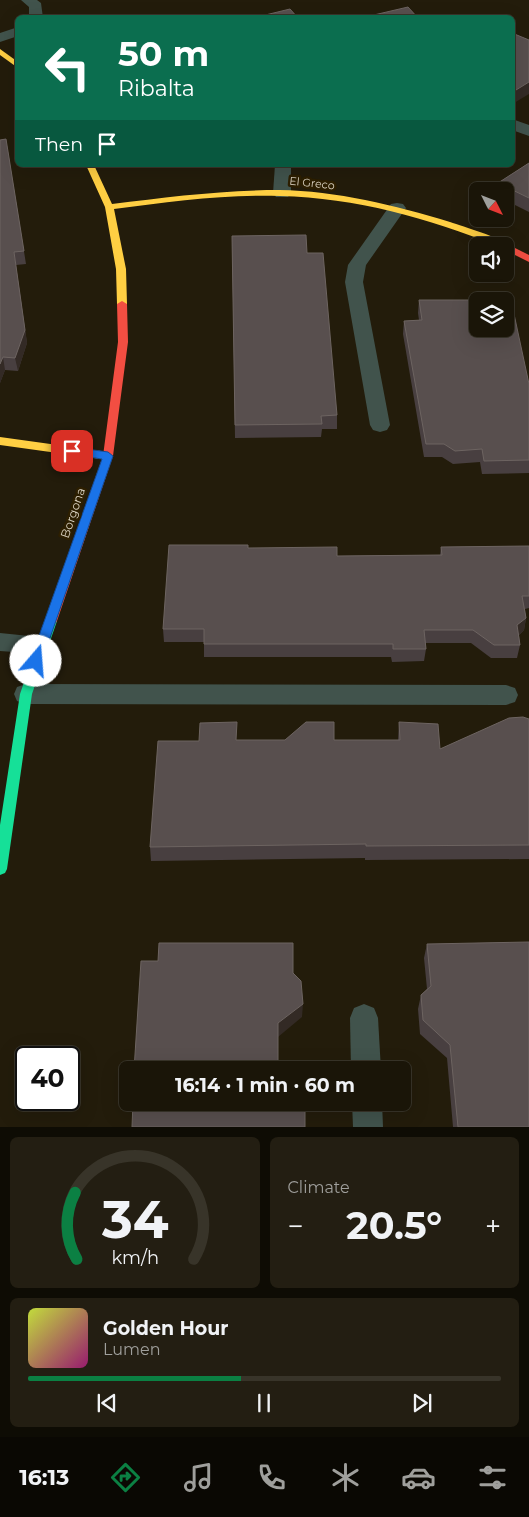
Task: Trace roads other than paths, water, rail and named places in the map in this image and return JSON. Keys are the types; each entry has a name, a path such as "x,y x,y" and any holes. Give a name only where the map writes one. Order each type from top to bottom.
{"street":[{"path":"0,51 15,64"},
{"name":"Borgona","path":"0,869 26,694 41,644 108,456 123,342 121,269 109,207 91,167"},
{"name":"El Greco","path":"109,207 208,195 282,193 350,200 397,208 483,237"},
{"name":"El Greco","path":"514,251 529,259"},
{"path":"0,441 108,456"}],"lane":[{"path":"28,0 36,6 36,15"},
{"path":"0,38 15,32"},
{"path":"515,125 529,132"},
{"path":"282,193 283,167"},
{"path":"380,426 354,282 357,265 397,208"},
{"path":"0,642 41,644"},
{"path":"26,694 506,695"},
{"path":"364,1018 366,1061"},
{"path":"367,1111 368,1127"}]}
